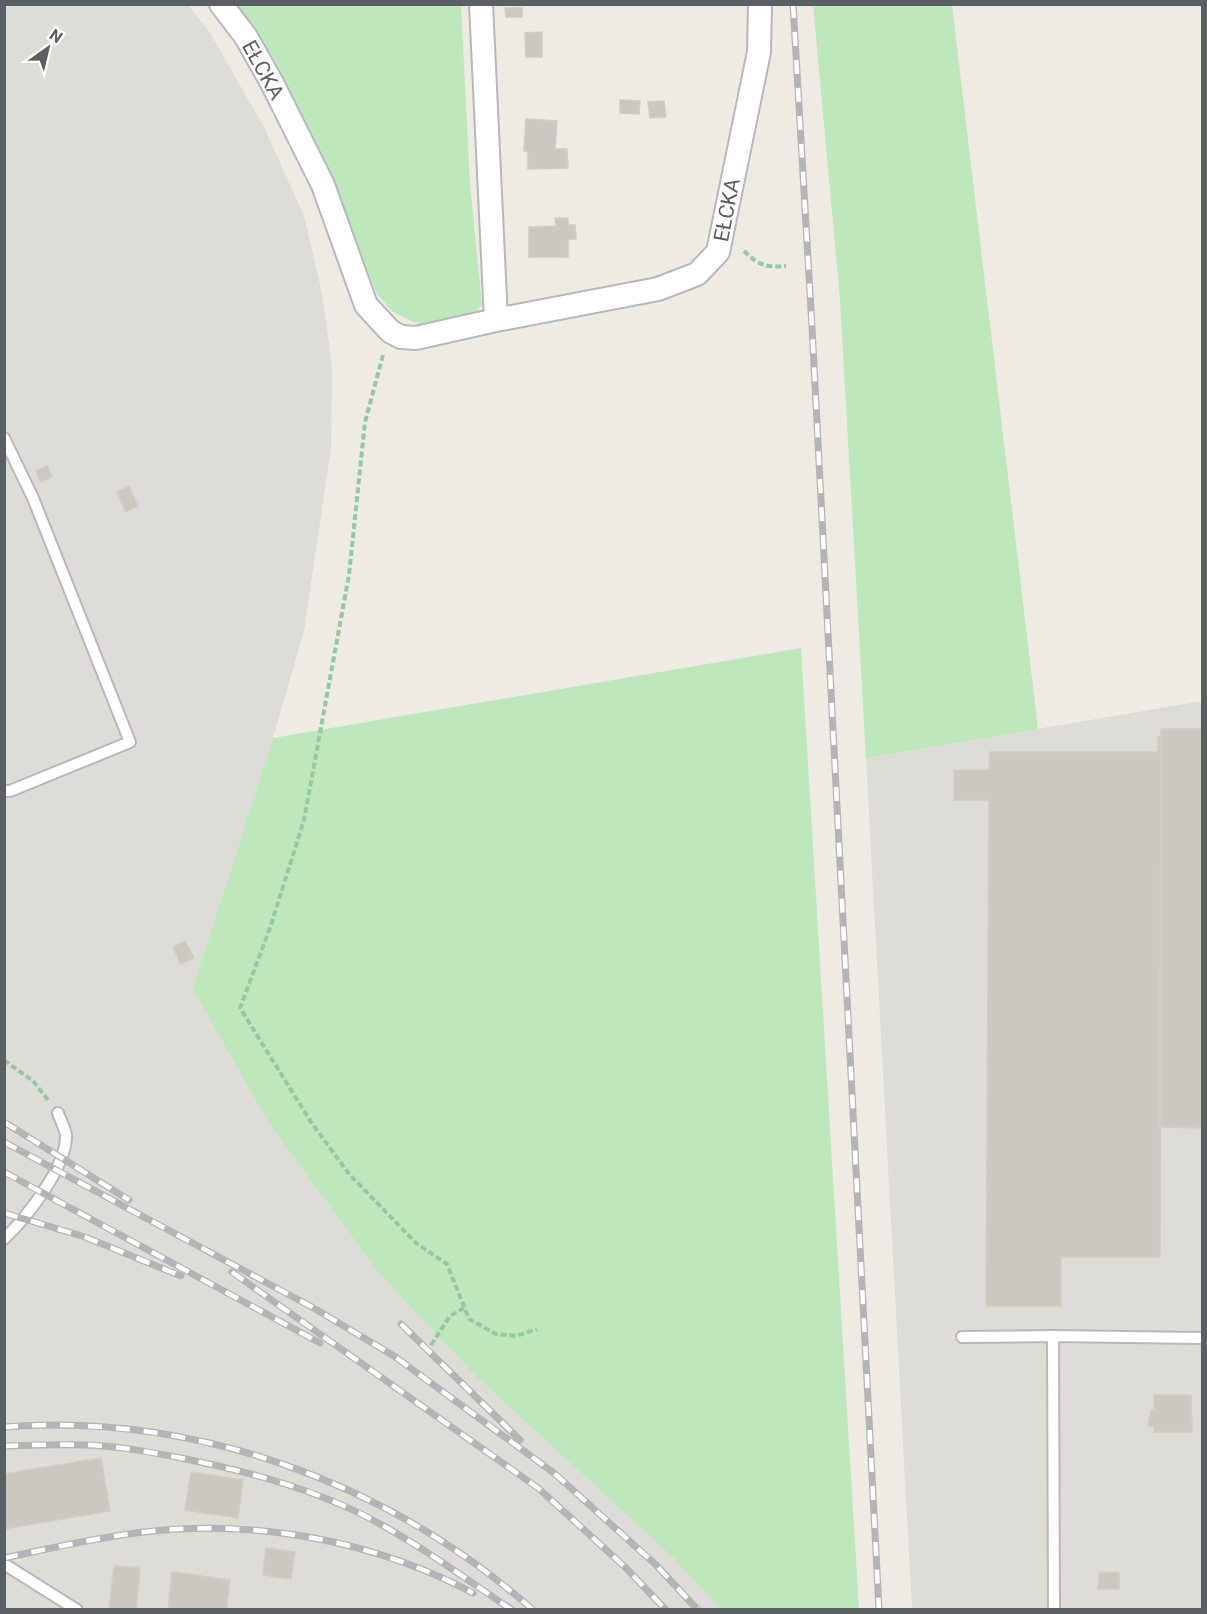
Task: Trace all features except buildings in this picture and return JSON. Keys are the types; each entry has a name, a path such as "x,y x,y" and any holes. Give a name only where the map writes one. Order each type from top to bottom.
{"street":[{"name":"EŁCKA","path":"221,4 246,37 272,83 323,185 366,305 390,331 401,337 416,338 658,289 698,274 718,252 759,52 760,4"},
{"path":"482,4 496,320"}],"lane":[{"path":"4,438 33,498 130,742 10,791 4,791"},
{"path":"4,1239 25,1218 56,1170 66,1135 58,1113"},
{"path":"1053,1336 1054,1610"},
{"path":"962,1337 1203,1338"},
{"path":"4,1564 76,1610"}],"path":[{"path":"723,230 754,261 771,268 786,266"},
{"path":"390,331 365,422 349,575 304,820 270,928 240,1008 311,1122 349,1173 416,1243 447,1264 470,1319 496,1334 516,1336 537,1329"},
{"path":"4,1060 33,1081 58,1113"},
{"path":"431,1345 450,1316 465,1308"}],"shaded area":[{"path":"5,5 188,5 210,33 265,129 304,216 322,293 332,366 331,448 304,631 273,738 193,988 727,1609 5,1610"},
{"path":"1202,701 1202,1609 912,1609 866,758"}],"green space":[{"path":"236,5 461,5 470,184 482,305 473,315 430,326 411,321 392,311 377,294 326,165 273,57"},
{"path":"813,5 952,5 1038,729 866,758 840,299"},
{"path":"801,648 859,1609 721,1609 671,1555 476,1376 380,1274 267,1120 193,988 273,738"}],"railway":[{"path":"793,4 879,1610"},
{"path":"4,1122 129,1200"},
{"path":"4,1142 312,1307 394,1356 554,1473 655,1564 698,1610"},
{"path":"4,1172 320,1343"},
{"path":"4,1213 85,1237 181,1276"},
{"path":"232,1272 538,1488 625,1567 666,1610"},
{"path":"401,1324 520,1440"},
{"path":"4,1427 76,1425 147,1432 218,1445 287,1466 354,1493 417,1526 477,1565 533,1610"},
{"path":"4,1446 76,1445 122,1448 205,1463 278,1482 325,1498 371,1519 425,1551 512,1610"},
{"path":"4,1558 135,1533 217,1528 255,1530 331,1542 368,1551 404,1562 473,1593"}]}
